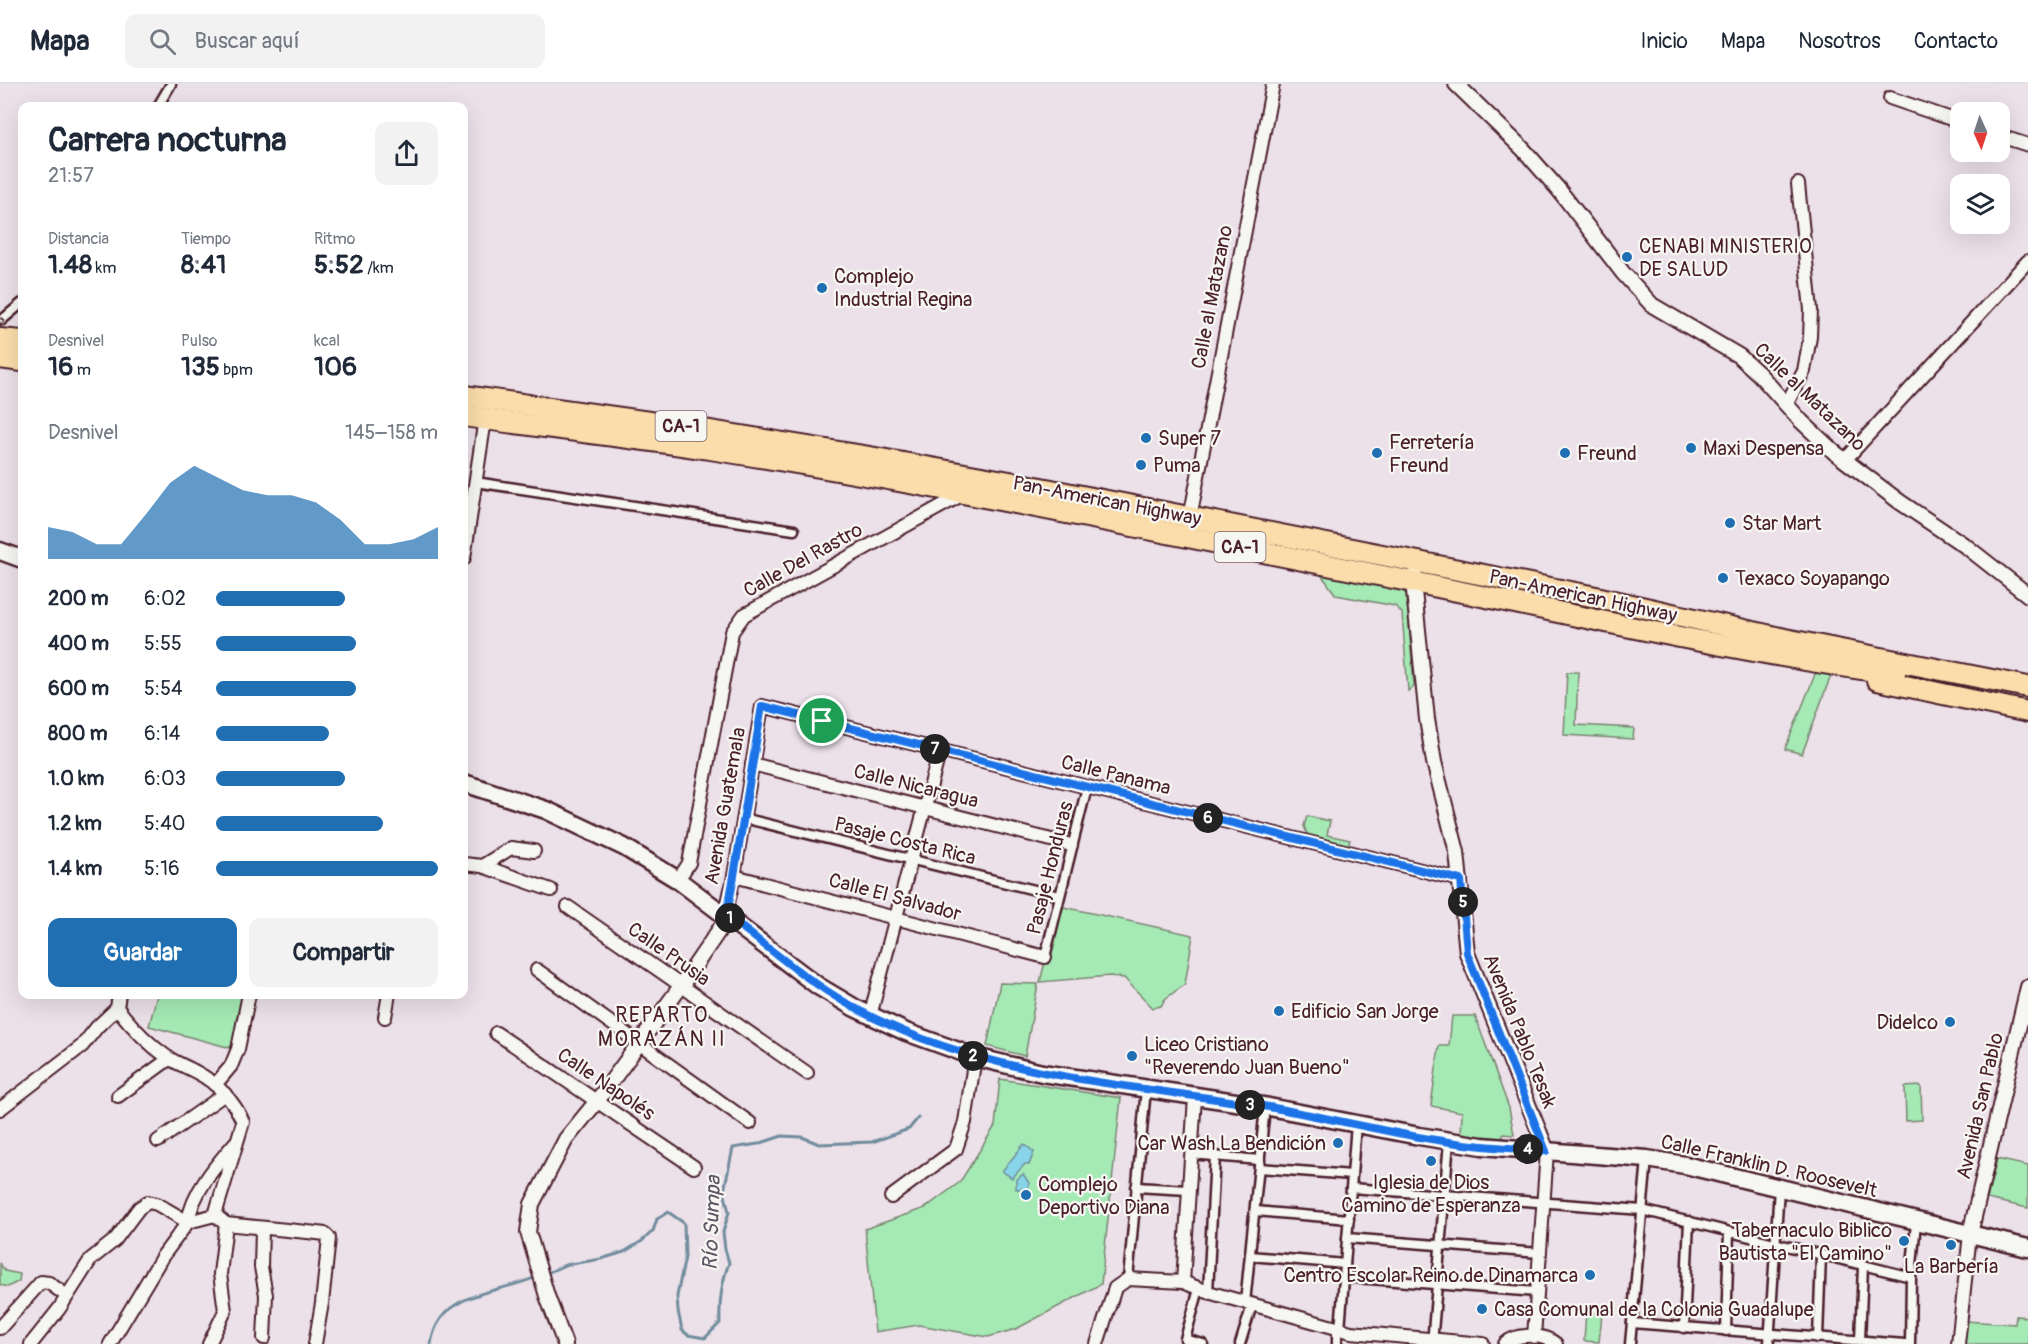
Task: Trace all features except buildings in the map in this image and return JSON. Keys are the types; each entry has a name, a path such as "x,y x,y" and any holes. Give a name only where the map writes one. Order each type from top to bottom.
{"highway":[{"path":"1,329 18,339"},
{"path":"0,358 18,360"},
{"name":"Pan-American Highway","path":"468,397 663,424 894,471 1021,484 1190,518 1417,572 1589,619 1818,663 1909,676 2023,688"},
{"name":"Pan-American Highway","path":"468,417 700,448 864,465"},
{"name":"Pan-American Highway","path":"894,471 966,493 999,500 1417,572 1567,591 1785,639 1840,644 2023,688"},
{"path":"999,500 1014,496 1023,497 1173,527 1183,526 1190,518"},
{"path":"1562,613 1572,611 1575,605 1575,598 1567,591"},
{"path":"1589,619 1583,614 1581,605 1584,601 1596,597"},
{"path":"1818,663 1834,671 2028,712"}],"main road":[{"path":"0,551 18,558"},
{"name":"Calle Franklin D. Roosevelt","path":"468,784 546,810 624,847 678,880 818,986 870,1016 906,1032 975,1057 1042,1072 1265,1107 1449,1141 1482,1146 1647,1159 1686,1165 2028,1248"}],"street":[{"path":"160,102 171,84"},
{"name":"Calle al Matazano","path":"1190,518 1273,84"},
{"name":"Calle al Matazano","path":"1456,84 1500,125 1537,165 1623,273 1652,305 1739,356 1759,374 1801,421 1845,460 2028,595"},
{"path":"1890,98 1950,119"},
{"path":"2010,140 2028,146"},
{"path":"1786,405 1804,371 1810,337 1810,310 1798,184"},
{"path":"1845,460 2028,261"},
{"path":"1,329 18,308"},
{"path":"468,530 484,419"},
{"path":"475,482 794,530"},
{"name":"Calle Del Rastro","path":"678,880 689,863 732,632 744,615 966,493"},
{"name":"Avenida Pablo Tesak","path":"1417,572 1427,719 1434,762 1457,852 1467,953 1546,1151 1534,1337"},
{"name":"Calle Panama","path":"762,706 1461,880"},
{"name":"Avenida Guatemala","path":"725,914 734,876 762,706"},
{"path":"870,1016 940,750"},
{"name":"Calle Nicaragua","path":"752,764 1071,845"},
{"name":"Pasaje Honduras","path":"1045,957 1087,787"},
{"name":"Pasaje Costa Rica","path":"743,818 1059,896"},
{"path":"482,866 511,848 534,851"},
{"path":"468,864 482,866 551,890"},
{"name":"Calle El Salvador","path":"734,876 1045,957"},
{"name":"Calle Prusia","path":"568,907 807,1073"},
{"path":"565,1344 547,1296 528,1232 532,1203 566,1139 597,1101 681,986 725,914"},
{"path":"537,970 750,1123"},
{"name":"Avenida San Pablo","path":"1970,1234 2028,987"},
{"path":"0,1109 82,1046 96,1028 117,1008 118,999"},
{"path":"215,1085 231,1066 238,1049 248,999"},
{"path":"385,1017 388,999"},
{"path":"117,1008 134,1030 169,1059 198,1073 215,1085 238,1110 243,1122 240,1138 215,1215"},
{"name":"Calle Napolés","path":"496,1033 694,1167"},
{"path":"891,1197 956,1149 965,1122 975,1057"},
{"path":"118,1096 169,1059"},
{"path":"1128,1279 1146,1089"},
{"path":"158,1141 225,1094"},
{"path":"1183,1282 1194,1097"},
{"path":"1240,1344 1248,1304 1250,1256 1265,1107"},
{"path":"1336,1344 1344,1278 1356,1124"},
{"path":"110,1344 162,1257 188,1222 190,1209 204,1184 222,1158 240,1138"},
{"path":"1432,1342 1449,1141"},
{"path":"1190,1154 1352,1175"},
{"path":"1203,1344 1185,1339 1203,1290 1215,1156"},
{"path":"1630,1344 1647,1159"},
{"path":"1136,1187 1188,1190"},
{"path":"1351,1188 1642,1210 1911,1277"},
{"path":"1769,1339 1779,1188"},
{"path":"31,1344 91,1259 114,1240 139,1208 148,1202 157,1204 188,1222 215,1215"},
{"path":"1254,1211 1349,1219"},
{"path":"215,1215 226,1224 325,1234 329,1238 315,1344"},
{"path":"1684,1328 1689,1221"},
{"path":"1910,1344 1911,1277 1916,1222"},
{"path":"208,1344 225,1311 220,1274 226,1224"},
{"path":"262,1229 261,1267 266,1295 264,1338"},
{"path":"1726,1331 1729,1232"},
{"path":"1958,1344 1970,1234"},
{"path":"1347,1238 1540,1253"},
{"path":"1818,1338 1821,1255"},
{"path":"1250,1256 1345,1264"},
{"path":"1860,1340 1863,1266"},
{"path":"1344,1278 1537,1292"},
{"path":"1097,1344 1115,1288 1128,1279 1183,1282 1248,1304 1339,1329 1432,1342 1483,1344"},
{"path":"0,1328 41,1282 49,1283 67,1296"},
{"path":"1632,1323 1726,1331 1769,1339 1818,1338 1904,1344"},
{"path":"1505,1344 1515,1337 1548,1338 1556,1344"}],"green space":[{"path":"1320,573 1400,589 1406,594 1414,686 1408,691 1402,613 1395,606 1336,595"},
{"path":"1567,672 1578,672 1576,725 1634,728 1633,739 1564,735"},
{"path":"1816,672 1831,675 1802,754 1785,749"},
{"path":"1307,816 1330,821 1327,835 1350,840 1348,846 1308,836 1304,826"},
{"path":"1059,906 1193,935 1185,984 1165,999 1161,1006 1153,1008 1124,978 1110,976 1040,982"},
{"path":"1000,983 1038,984 1025,1056 987,1046"},
{"path":"156,999 246,999 231,1048 149,1026"},
{"path":"1452,1016 1475,1016 1509,1108 1514,1135 1503,1134 1503,1140 1461,1134 1462,1112 1431,1106 1439,1046 1449,1046"},
{"name":"Complejo Deportivo Diana","path":"1000,1079 1121,1098 1101,1284 1016,1329 988,1337 919,1325 875,1332 865,1229 925,1208 960,1182 995,1126"},
{"path":"1921,1086 1922,1120 1906,1121 1905,1087"},
{"path":"1997,1159 2028,1166 2028,1208 1987,1199"},
{"path":"0,1264 5,1271 20,1274 19,1281 8,1287 0,1285"},
{"path":"1586,1312 1602,1314 1599,1342 1584,1341"},
{"path":"2016,1316 2028,1317 2028,1344 1962,1344 1964,1321 2015,1324"}],"water":[{"path":"1024,1144 1034,1152 1029,1165 1025,1164 1012,1178 1002,1171"},
{"path":"1023,1174 1029,1183 1028,1189 1016,1189 1016,1180"}],"waterway":[{"name":"Río Sumpa","path":"545,1274 565,1265 601,1259 624,1252 642,1241 653,1231 657,1219 668,1212 684,1223 685,1257 677,1296 682,1330 688,1335 705,1338 720,1323 721,1292 729,1263 723,1232 729,1212 724,1191 733,1148 758,1144 782,1136 802,1137 819,1144 872,1142 909,1129 918,1118"},
{"name":"Río Sumpa","path":"431,1344 436,1326 445,1313 457,1304 536,1277"}],"place":[{"name":"CENABI MINISTERIO DE SALUD","path":"1627,257"},
{"name":"Complejo Industrial Regina","path":"822,288"},
{"name":"Super 7","path":"1146,438"},
{"name":"Maxi Despensa","path":"1691,448"},
{"name":"Ferretería Freund","path":"1377,453"},
{"name":"Freund","path":"1565,453"},
{"name":"Puma","path":"1141,465"},
{"name":"Star Mart","path":"1730,523"},
{"name":"Texaco Soyapango","path":"1723,578"},
{"name":"Edificio San Jorge","path":"1279,1011"},
{"name":"Didelco","path":"1950,1022"},
{"name":"Liceo Cristiano \"Reverendo Juan Bueno\"","path":"1132,1056"},
{"name":"Car Wash La Bendición","path":"1338,1143"},
{"name":"Iglesia de Dios Camino de Esperanza","path":"1431,1161"},
{"name":"Complejo Deportivo Diana","path":"1026,1195"},
{"name":"Tabernaculo Biblico Bautista \"El Camino\"","path":"1904,1241"},
{"name":"La Barbería","path":"1951,1245"},
{"name":"Centro Escolar Reino de Dinamarca","path":"1590,1275"},
{"name":"Casa Comunal de la Colonia Guadalupe","path":"1482,1309"}],"district":[{"name":"REPARTO MORAZÁN II","path":"662,1027"}],"route":[{"path":"762,706 822,721 1461,880 1467,953 1546,1151 1482,1146 1269,1107 1023,1069 963,1053 906,1032 855,1008 818,986 722,912 729,903 762,706"}]}
